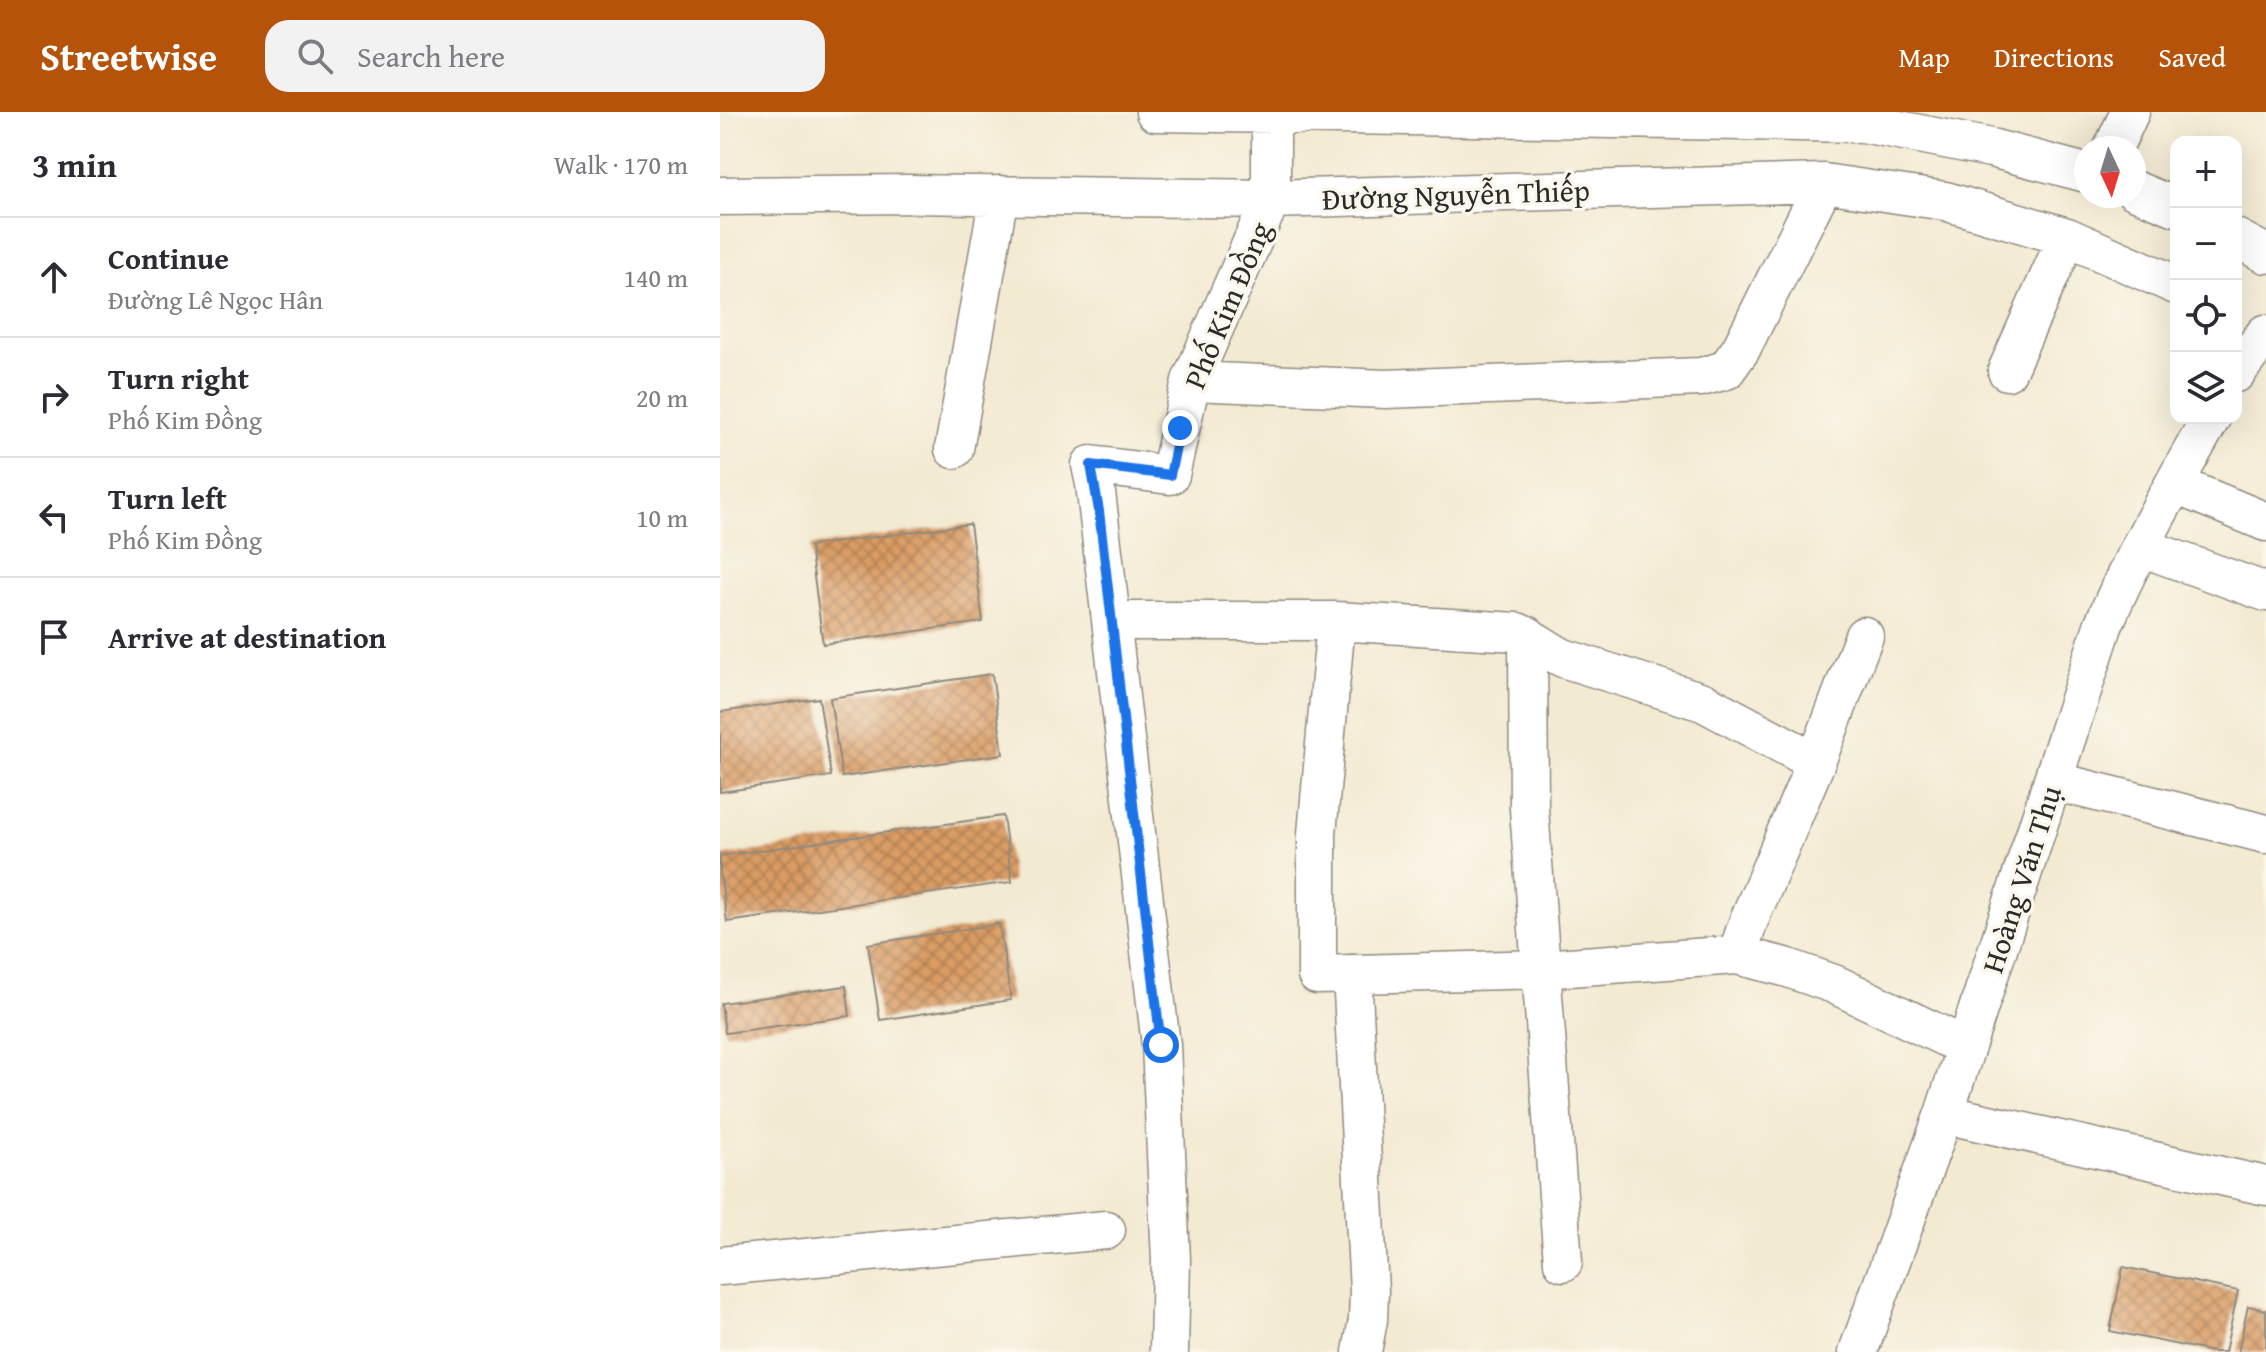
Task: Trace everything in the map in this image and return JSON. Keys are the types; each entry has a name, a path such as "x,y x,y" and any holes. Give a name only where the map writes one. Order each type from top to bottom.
{"street":[{"path":"1155,112 1866,117 2074,170"},
{"path":"2119,136 2130,112"},
{"path":"1270,113 1271,199"},
{"path":"1191,381 1402,388 1701,377 1726,370 1741,349 1824,183"},
{"name":"Đường Nguyễn Thiếp","path":"720,196 999,195 1271,199 1824,183 1945,201 2067,237 2170,282"},
{"path":"954,449 999,195"},
{"path":"2146,195 2170,205"},
{"name":"Phố Kim Đồng","path":"1112,621 1091,465 1170,475 1191,381 1271,199"},
{"path":"2007,371 2067,237"},
{"path":"2242,241 2266,254"},
{"path":"2242,360 2256,329"},
{"name":"Hoàng Văn Thụ","path":"1858,1352 1944,1114 2103,626 2115,597 2208,424"},
{"path":"2174,484 2266,522"},
{"path":"2141,547 2266,592"},
{"path":"1169,1352 1171,1260 1161,1045 1112,621 1336,621 1517,632 1563,658 1703,702 1816,762"},
{"path":"1336,621 1317,834 1317,975 1541,969 1737,955 1834,984 1966,1047"},
{"path":"1528,636 1529,809 1563,1262"},
{"path":"1737,955 1864,636"},
{"path":"2053,781 2266,834"},
{"path":"1352,974 1369,1291 1362,1352"},
{"path":"1944,1114 2266,1186"},
{"path":"720,1266 1106,1230"}],"building":[{"path":"970,524 983,622 823,644 810,546"},
{"path":"992,674 1003,754 842,777 830,698"},
{"path":"819,698 831,776 720,792 720,712"},
{"path":"1003,816 1012,882 727,922 720,856"},
{"path":"999,924 1011,1000 880,1020 868,944"},
{"path":"846,986 850,1016 725,1033 721,1003"},
{"path":"2123,1267 2238,1291 2225,1352 2110,1331"},
{"path":"2248,1306 2266,1310 2266,1352 2238,1352"}],"route":[{"path":"1161,1045 1099,511 1091,465 1170,475 1180,428"}]}
